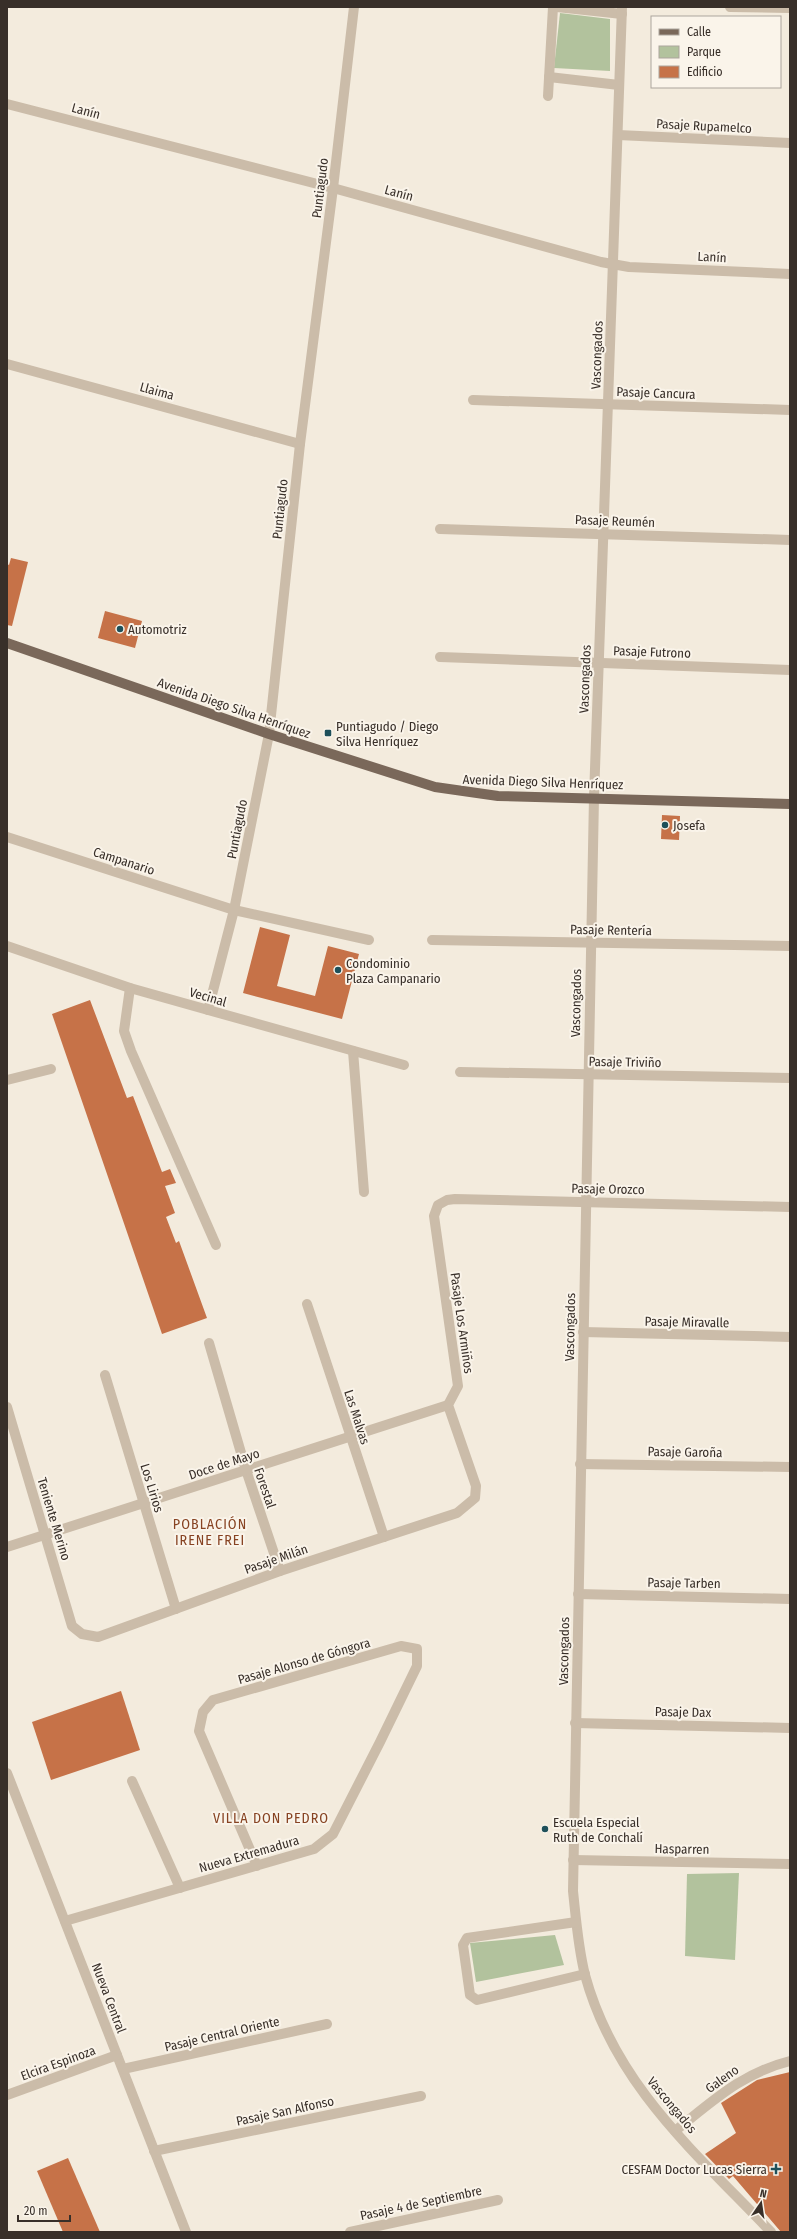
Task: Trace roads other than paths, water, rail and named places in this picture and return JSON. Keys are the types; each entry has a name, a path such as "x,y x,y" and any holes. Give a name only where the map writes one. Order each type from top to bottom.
{"main road":[{"name":"Avenida Diego Silva Henríquez","path":"7,643 269,734 435,787 478,794 790,804"}],"street":[{"name":"Puntiagudo","path":"208,1010 234,910 269,734 300,444 333,188 354,7"},
{"path":"548,96 553,7"},
{"name":"Vascongados","path":"557,7 622,11 590,943 573,1860 576,1922 585,1974 602,2022 622,2063 642,2093 675,2131 771,2232"},
{"path":"730,7 790,8"},
{"path":"549,77 619,85"},
{"name":"Lanín","path":"7,104 333,188 613,265 790,274"},
{"name":"Pasaje Rupamelco","path":"618,135 790,143"},
{"name":"Llaima","path":"7,364 300,444"},
{"name":"Pasaje Cancura","path":"473,400 790,410"},
{"name":"Pasaje Reumén","path":"440,529 790,540"},
{"name":"Pasaje Futrono","path":"440,657 790,670"},
{"name":"Campanario","path":"7,836 234,910 368,940"},
{"name":"Pasaje Rentería","path":"432,940 790,946"},
{"name":"Vecinal","path":"7,946 130,988 404,1066"},
{"path":"130,988 124,1032 130,1051 216,1245"},
{"path":"353,1051 364,1192"},
{"path":"7,1080 51,1069"},
{"name":"Pasaje Triviño","path":"460,1072 790,1078"},
{"name":"Pasaje Orozco","path":"434,1216 438,1205 447,1200 585,1201 790,1207"},
{"name":"Pasaje Los Armiños","path":"434,1216 458,1386 448,1405"},
{"name":"Las Malvas","path":"307,1304 384,1537"},
{"name":"Pasaje Miravalle","path":"583,1332 790,1337"},
{"name":"Forestal","path":"209,1343 246,1470 280,1571"},
{"name":"Los Lirios","path":"105,1375 176,1609"},
{"name":"Doce de Mayo","path":"7,1547 448,1405"},
{"name":"Pasaje Milán","path":"82,1634 98,1637 280,1571 457,1513 475,1498 476,1486 448,1405"},
{"name":"Teniente Merino","path":"7,1407 72,1626 82,1634"},
{"name":"Pasaje Garoña","path":"580,1464 790,1467"},
{"name":"Pasaje Tarben","path":"578,1594 790,1599"},
{"name":"Pasaje Alonso de Góngora","path":"257,1866 199,1731 203,1712 213,1700 401,1646 417,1649"},
{"name":"Nueva Extremadura","path":"65,1921 314,1849 333,1834 417,1666 417,1649"},
{"name":"Pasaje Dax","path":"575,1723 790,1728"},
{"name":"Nueva Central","path":"7,1774 186,2232"},
{"path":"132,1781 180,1888"},
{"name":"Hasparren","path":"573,1860 790,1864"},
{"path":"576,1922 467,1938 464,1945 470,1995 477,2000 585,1974"},
{"name":"Pasaje Central Oriente","path":"123,2069 328,2024"},
{"name":"Elcira Espinoza","path":"7,2095 117,2055"},
{"name":"Galeno","path":"675,2131 742,2079 772,2065 790,2061"},
{"name":"Pasaje San Alfonso","path":"154,2151 421,2096"},
{"name":"Pasaje 4 de Septiembre","path":"350,2232 498,2200"}],"place":[{"name":"Automotriz","path":"120,629"},
{"name":"Puntiagudo / Diego Silva Henríquez","path":"328,733"},
{"name":"Josefa","path":"665,825"},
{"name":"Condominio Plaza Campanario","path":"338,970"},
{"name":"Escuela Especial Ruth de Conchalí","path":"545,1829"},
{"name":"CESFAM Doctor Lucas Sierra","path":"776,2169"}],"district":[{"name":"POBLACIÓN IRENE FREI","path":"210,1532"},
{"name":"VILLA DON PEDRO","path":"271,1818"}]}
